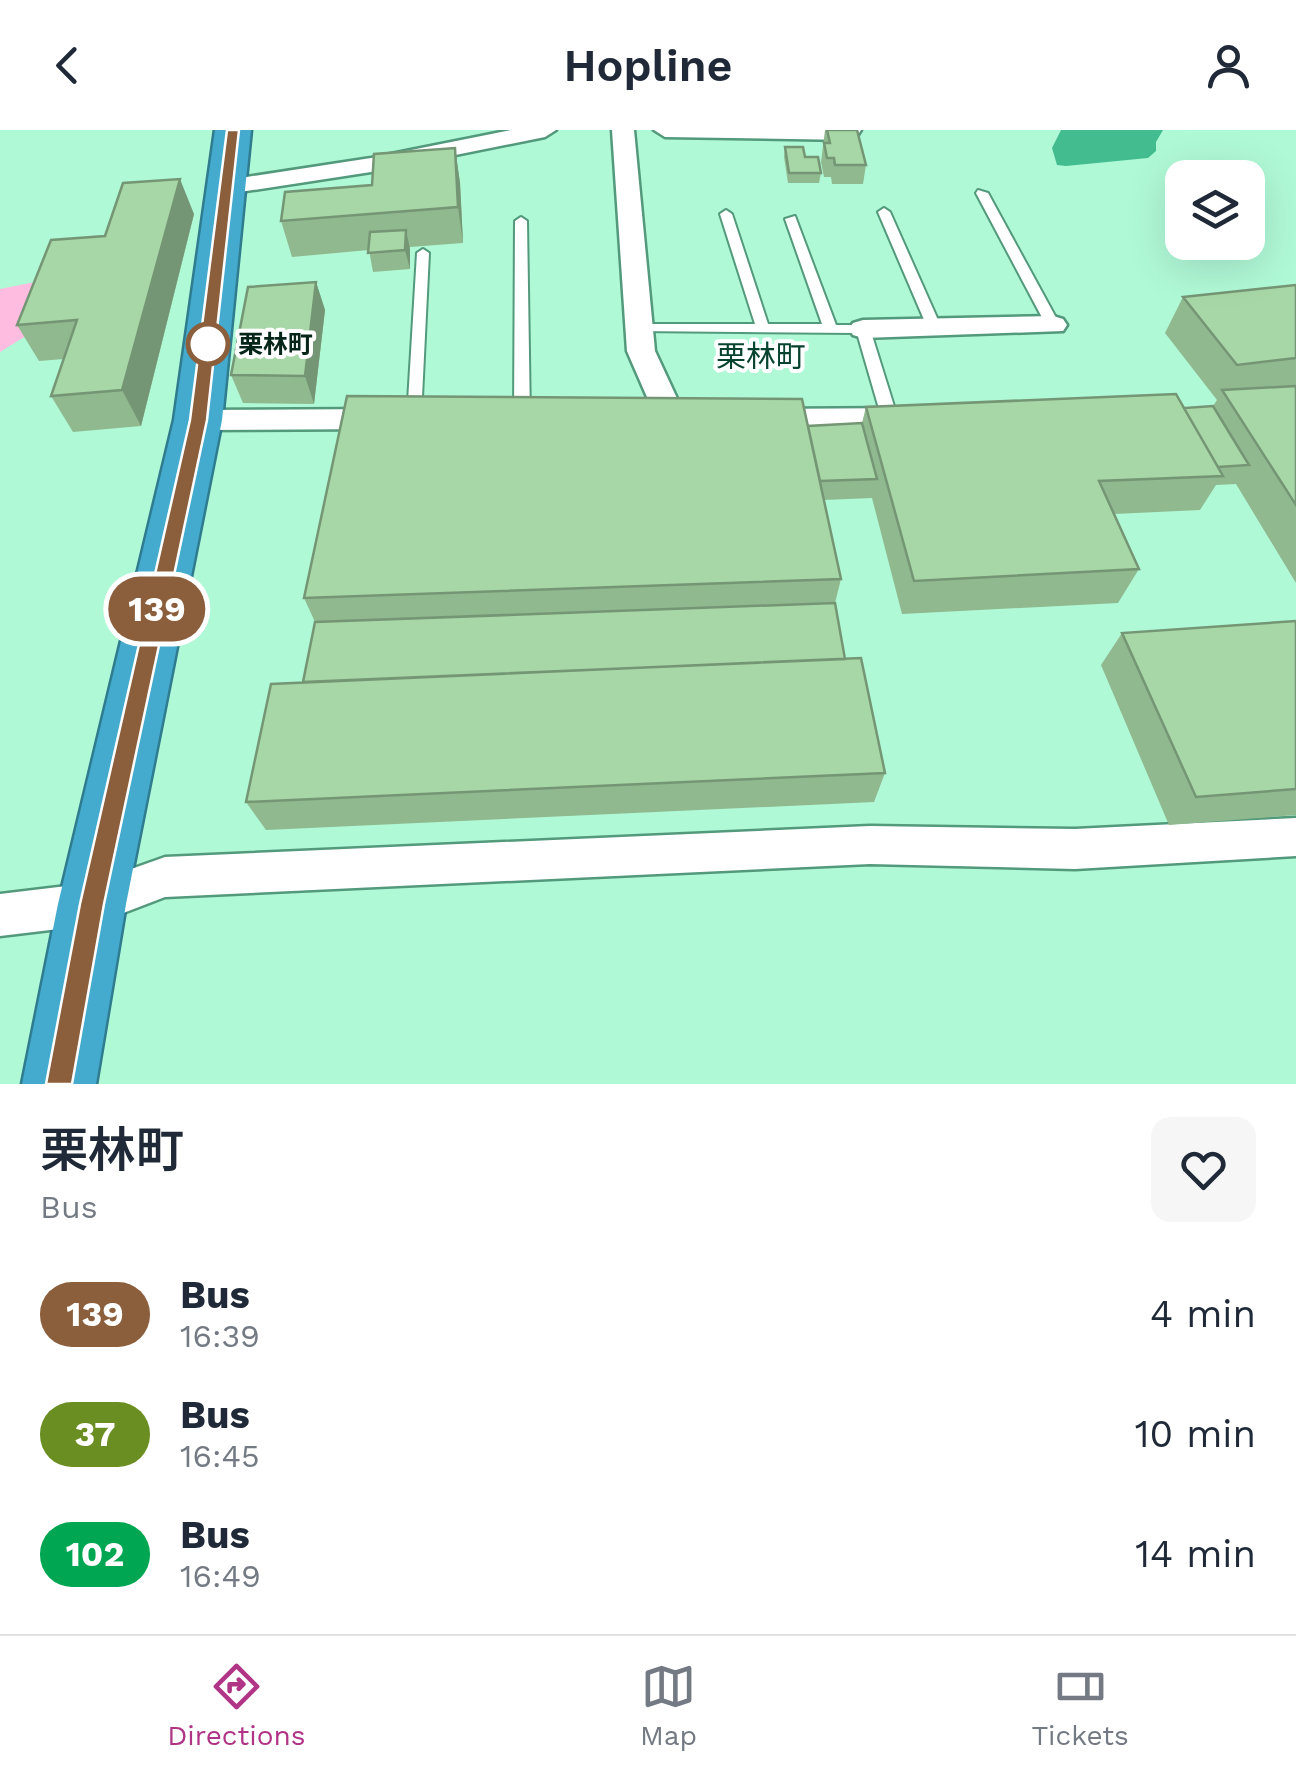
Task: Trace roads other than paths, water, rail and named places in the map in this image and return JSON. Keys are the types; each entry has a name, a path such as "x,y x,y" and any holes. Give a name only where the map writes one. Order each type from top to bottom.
{"highway":[{"path":"59,1084 92,904 198,420 233,130"}],"street":[{"path":"227,187 371,165 545,130"},
{"path":"623,130 640,351 672,420"},
{"path":"665,130 850,130"},
{"path":"863,330 1053,324"},
{"path":"634,420 935,418"},
{"path":"198,420 450,419"},
{"path":"486,420 560,420"},
{"path":"0,914 92,904 165,877 870,844 1074,849 1296,837"}],"lane":[{"path":"982,193 1053,324"},
{"path":"884,212 935,329"},
{"path":"726,214 763,329"},
{"path":"791,219 832,329"},
{"path":"521,221 522,420"},
{"path":"414,418 422,253"},
{"path":"639,328 863,330 890,418"}],"place":[{"name":"栗林町","path":"208,344"}],"district":[{"name":"栗林町","path":"761,356"}]}
